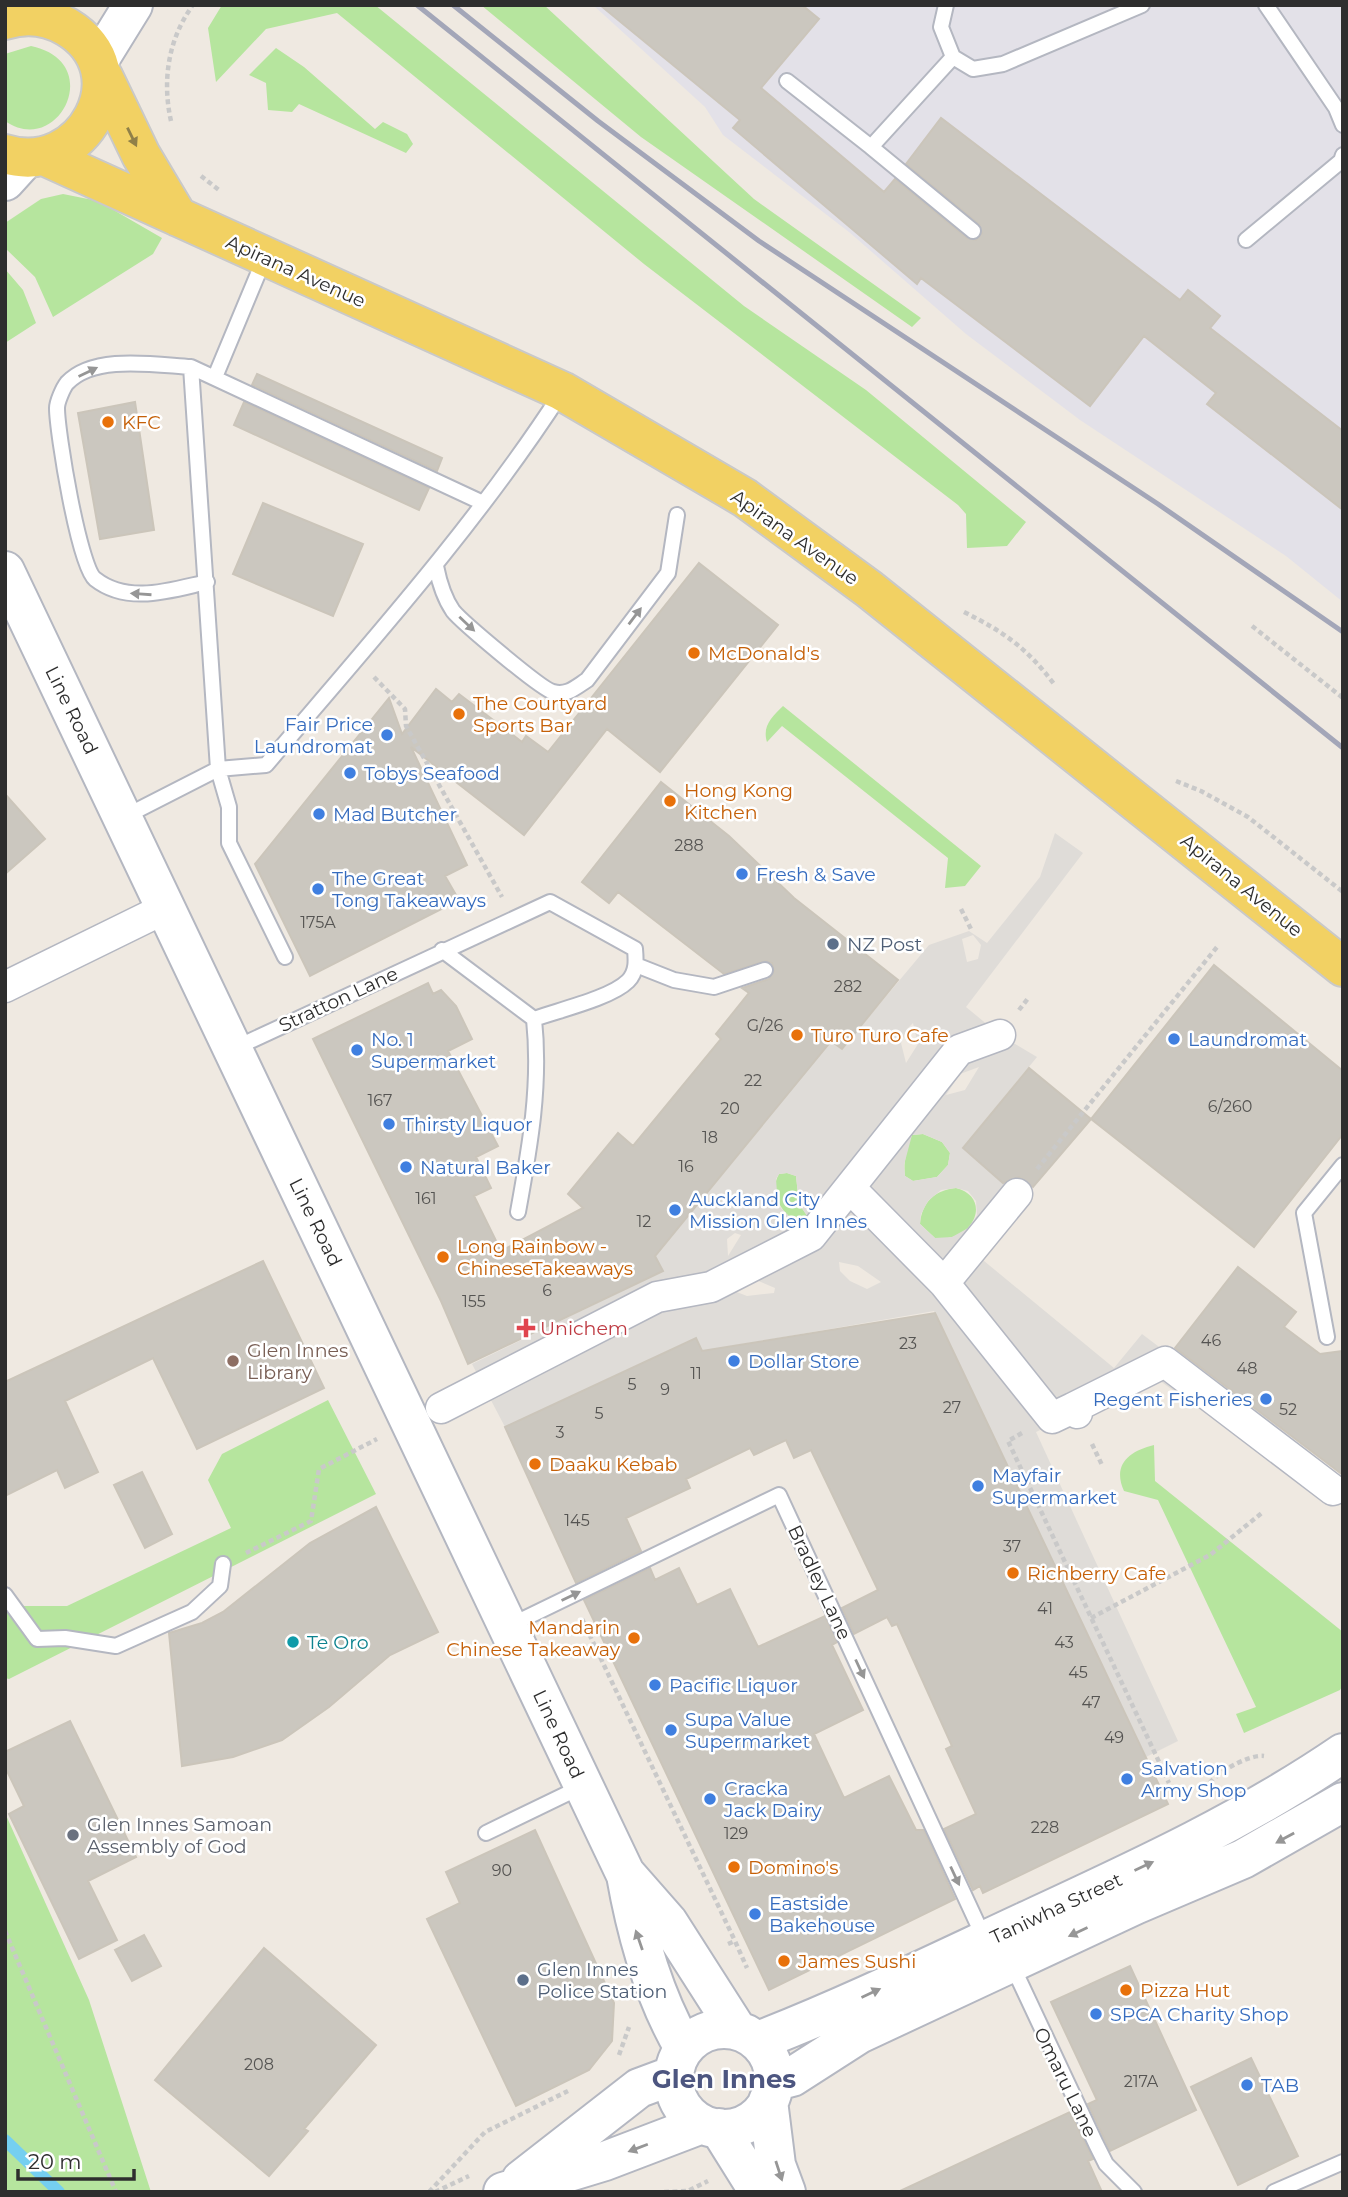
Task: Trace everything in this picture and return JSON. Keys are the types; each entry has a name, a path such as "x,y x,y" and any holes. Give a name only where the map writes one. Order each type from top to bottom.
{"main road":[{"path":"20,162 73,143 89,126 99,103 101,68 133,5"},
{"path":"16,16 54,20 76,33 101,68 141,155 178,217"},
{"name":"Apirana Avenue","path":"20,162 178,217 562,391 745,498 869,589 1343,967"},
{"name":"Line Road","path":"5,571 625,1872 668,1922 747,2036"},
{"name":"Taniwha Street","path":"771,2092 859,2034 998,1952 1258,1809 1343,1753"},
{"name":"Taniwha Street","path":"747,2036 819,2018 1135,1905 1243,1860 1343,1802"},
{"name":"Line Road","path":"625,1872 637,1937 672,2026 679,2061"},
{"path":"509,2189 639,2088 679,2061 708,2031 747,2036 773,2067 771,2092 776,2165 786,2192"},
{"path":"679,2061 680,2103 710,2126 759,2192"},
{"path":"509,2189 710,2126 745,2125 771,2092"}],"street":[{"path":"5,987 166,908"},
{"path":"441,1408 657,1297 711,1287 811,1236 959,1050 1000,1035"},
{"path":"850,1188 1067,1413 1165,1362 1333,1490"},
{"path":"944,1283 1017,1194"}],"lane":[{"path":"941,9 941,27 953,57 973,69 1003,64 1142,5"},
{"path":"1266,5 1336,108 1343,125"},
{"path":"871,147 953,57"},
{"path":"787,81 974,231"},
{"path":"1246,240 1341,161 1343,155"},
{"path":"215,377 265,256"},
{"path":"207,582 153,594 120,592 93,578 79,549 57,405 68,383 110,363 191,367 483,503"},
{"path":"191,367 218,769 229,807 229,843 285,957"},
{"path":"123,817 218,769 266,765 436,566 528,444 562,391"},
{"path":"436,566 439,582 453,611 552,692 569,692 587,680 668,573 677,515"},
{"name":"Stratton Lane","path":"233,1049 550,902 635,949 636,965"},
{"path":"442,950 534,1019 538,1058 534,1122 518,1212"},
{"path":"534,1019 610,991 629,980 636,965 674,980 714,987 765,970"},
{"path":"1327,1337 1304,1213 1343,1165"},
{"name":"Bradley Lane","path":"509,1626 779,1495 998,1952"},
{"path":"5,1595 37,1639 65,1638 116,1646 192,1612 220,1586 223,1564"},
{"path":"486,1833 583,1786"},
{"name":"Omaru Lane","path":"998,1952 1107,2164 1134,2192"},
{"path":"1274,2192 1343,2162"}],"path":[{"path":"173,128 167,101 167,72 184,18 193,5"},
{"path":"193,167 227,195"},
{"path":"1252,626 1343,698"},
{"path":"357,659 405,709 406,726 514,919"},
{"path":"1177,782 1201,791 1248,817 1343,892"},
{"path":"961,909 971,929"},
{"path":"1017,1194 1217,947"},
{"path":"1067,1413 1008,1441 1169,1783"},
{"path":"319,1469 379,1438"},
{"path":"1091,1618 1210,1555 1263,1512"},
{"path":"579,1612 750,1975"},
{"path":"5,1931 116,2192"},
{"path":"724,1946 735,1941"},
{"path":"613,2064 627,2035 629,2015"},
{"path":"429,2192 485,2132 575,2087"},
{"path":"664,2192 688,2192 717,2176"}],"shaded area":[{"path":"593,5 1343,5 1343,602 1286,556 1080,420 966,334 849,232 723,135 705,107"},
{"path":"1055,833 1083,853 966,1007 1000,1035 1037,1057 963,1147 1008,1187 978,1256 1114,1368 1142,1334 1228,1399 1326,1499 1153,1376 1036,1432 1178,1741 1146,1757 934,1311 702,1351 695,1338 505,1427 472,1364 663,1271 655,1256 831,1041 842,1049 929,945 969,931 987,943 1040,877","holes":["973,935 981,945 978,959 967,962 962,939","913,1023 918,1044 906,1063 901,1043 907,1029","979,1067 965,1090 946,1095 960,1074","923,1134 942,1142 950,1153 948,1165 937,1177 913,1181 905,1176 904,1165 912,1135","779,1174 796,1176 799,1204 808,1217 794,1221 778,1205 776,1179","956,1188 968,1191 976,1201 977,1215 970,1227 952,1237 935,1238 920,1224 921,1214 928,1201 941,1190","735,1233 741,1235 728,1256 727,1239","839,1262 858,1266 881,1282 867,1289 850,1281 840,1271","756,1280 775,1288 774,1293 747,1296 734,1291"]}],"green space":[{"path":"222,5 375,5 744,306 866,390 1026,522 1007,546 967,548 966,514 958,505 644,264 337,13 266,29 216,82 208,28"},
{"path":"481,5 544,5 754,199 921,318 912,327 641,137"},
{"path":"31,46 54,55 66,70 70,87 66,103 57,118 42,127 24,129 5,121 5,54"},
{"path":"276,48 304,67 375,129 383,122 407,134 413,144 406,153 299,104 292,112 268,110 266,83 249,75"},
{"path":"63,194 98,201 162,238 153,254 53,317 35,277 5,248 5,223 41,199"},
{"path":"5,269 23,290 36,323 5,343"},
{"path":"783,706 981,866 965,886 945,888 948,858 782,726 767,742 767,726"},
{"path":"923,1134 942,1142 950,1153 948,1165 937,1177 913,1181 905,1176 906,1155 912,1135"},
{"path":"779,1174 796,1176 799,1204 808,1217 794,1221 778,1200 776,1180"},
{"path":"956,1188 972,1198 976,1212 973,1220 961,1233 950,1238 935,1238 920,1224 921,1216 927,1203 936,1194"},
{"path":"328,1400 376,1494 9,1679 5,1678 5,1606 67,1606 231,1528 208,1480 222,1454"},
{"path":"1154,1445 1155,1481 1343,1632 1343,1685 1340,1690 1244,1733 1236,1714 1256,1707 1158,1500 1124,1491 1121,1482 1120,1474 1125,1460 1137,1451"},
{"path":"5,1813 89,2000 151,2192 5,2192"}],"building":[{"path":"600,5 802,5 819,19 761,88 884,192 895,179 967,238 976,240 982,233 979,224 906,164 941,118 1180,300 1188,290 1220,316 1210,328 1343,431 1343,510 1207,404 1216,393 1144,336 1090,406 921,278 917,284 733,128 740,120"},
{"path":"257,374 442,458 437,471 252,385"},
{"path":"135,402 154,530 100,539 78,413"},
{"path":"244,402 429,488 419,510 234,425"},
{"path":"263,503 363,544 333,616 233,574"},
{"path":"699,563 778,625 660,772 607,729 524,835 411,747 467,865 445,876 459,900 310,976 255,864 389,698 402,734 436,689 452,702 459,694 522,742 526,736 548,752"},
{"path":"661,782 729,836 794,898 898,980 842,1049 831,1041 655,1256 663,1271 468,1364 441,1301 313,1039 428,983 433,994 441,990 456,1006 472,1039 448,1051 498,1146 476,1157 491,1188 474,1196 501,1251 583,1208 568,1194 618,1133 633,1146 721,1039 716,1034 749,993 742,988 769,979 774,971 772,963 766,961 724,974 618,892 609,903 582,882"},
{"path":"5,794 45,839 5,874"},
{"path":"1214,965 1343,1071 1343,1134 1254,1247 1091,1119"},
{"path":"1029,1068 1091,1119 1033,1187 1019,1177 1003,1183 963,1148"},
{"name":"Glen Innes Library","path":"263,1261 324,1388 197,1449 153,1358 65,1401 98,1472 65,1488 57,1470 5,1496 5,1382"},
{"path":"1238,1267 1296,1312 1284,1327 1320,1354 1343,1351 1343,1475 1175,1348"},
{"path":"935,1313 1168,1804 983,1893 980,1886 973,1890 944,1829 976,1814 946,1749 952,1746 897,1624 892,1626 887,1617 854,1634 842,1608 878,1590 811,1450 794,1458 786,1440 754,1455 750,1448 686,1479 690,1488 626,1518 641,1551 576,1583 505,1427 696,1338 702,1351"},
{"path":"142,1472 172,1534 145,1548 114,1485"},
{"name":"Te Oro","path":"376,1507 438,1632 390,1655 329,1707 282,1740 233,1757 182,1766 169,1633 202,1623 223,1612 310,1543"},
{"path":"650,1568 655,1580 679,1568 697,1605 730,1589 758,1647 825,1616 837,1642 832,1645 863,1710 814,1734 844,1798 889,1776 916,1830 924,1830 955,1899 769,1990 584,1600"},
{"name":"Glen Innes Samoan Assembly of God","path":"70,1721 136,1857 88,1881 117,1940 79,1959 9,1814 24,1806 5,1767 5,1752"},
{"path":"535,1830 614,2003 612,2041 589,2070 516,2106 427,1919 460,1903 446,1872"},
{"path":"144,1935 161,1966 132,1981 115,1950"},
{"path":"264,1948 376,2045 304,2129 308,2131 269,2176 155,2080"},
{"path":"1130,1966 1196,2110 1110,2151 1088,2104 1097,2100 1051,2002"},
{"path":"1251,2058 1298,2156 1238,2185 1191,2087"},
{"path":"1070,2112 1093,2159 1088,2161 1102,2192 898,2192"}],"waterway":[{"path":"5,2140 59,2192"}],"railway":[{"path":"417,5 1343,748"},
{"path":"453,5 598,121 759,241 1158,504 1343,632"}],"place":[{"name":"KFC","path":"108,422"},
{"name":"McDonald's","path":"694,653"},
{"name":"The Courtyard Sports Bar","path":"459,714"},
{"name":"Fair Price Laundromat","path":"387,735"},
{"name":"Tobys Seafood","path":"350,773"},
{"name":"Hong Kong Kitchen","path":"670,801"},
{"name":"Mad Butcher","path":"319,814"},
{"name":"Fresh & Save","path":"742,874"},
{"name":"The Great Tong Takeaways","path":"318,889"},
{"name":"NZ Post","path":"833,944"},
{"name":"Turo Turo Cafe","path":"797,1035"},
{"name":"Laundromat","path":"1174,1039"},
{"name":"No. 1 Supermarket","path":"357,1050"},
{"name":"Thirsty Liquor","path":"389,1124"},
{"name":"Natural Baker","path":"406,1167"},
{"name":"Auckland City Mission Glen Innes","path":"675,1210"},
{"name":"Long Rainbow - ChineseTakeaways","path":"443,1257"},
{"name":"Unichem","path":"526,1328"},
{"name":"Glen Innes Library","path":"233,1361"},
{"name":"Dollar Store","path":"734,1361"},
{"name":"Regent Fisheries","path":"1266,1399"},
{"name":"Daaku Kebab","path":"535,1464"},
{"name":"Mayfair Supermarket","path":"978,1486"},
{"name":"Richberry Cafe","path":"1013,1573"},
{"name":"Mandarin Chinese Takeaway","path":"634,1638"},
{"name":"Te Oro","path":"293,1642"},
{"name":"Pacific Liquor","path":"655,1685"},
{"name":"Supa Value Supermarket","path":"671,1730"},
{"name":"Salvation Army Shop","path":"1127,1779"},
{"name":"Cracka Jack Dairy","path":"710,1799"},
{"name":"Glen Innes Samoan Assembly of God","path":"73,1835"},
{"name":"Domino's","path":"734,1867"},
{"name":"Eastside Bakehouse","path":"755,1914"},
{"name":"James Sushi","path":"784,1961"},
{"name":"Glen Innes Police Station","path":"523,1980"},
{"name":"Pizza Hut","path":"1126,1990"},
{"name":"SPCA Charity Shop","path":"1096,2014"},
{"name":"TAB","path":"1247,2085"}],"district":[{"name":"Glen Innes","path":"724,2079"}]}
